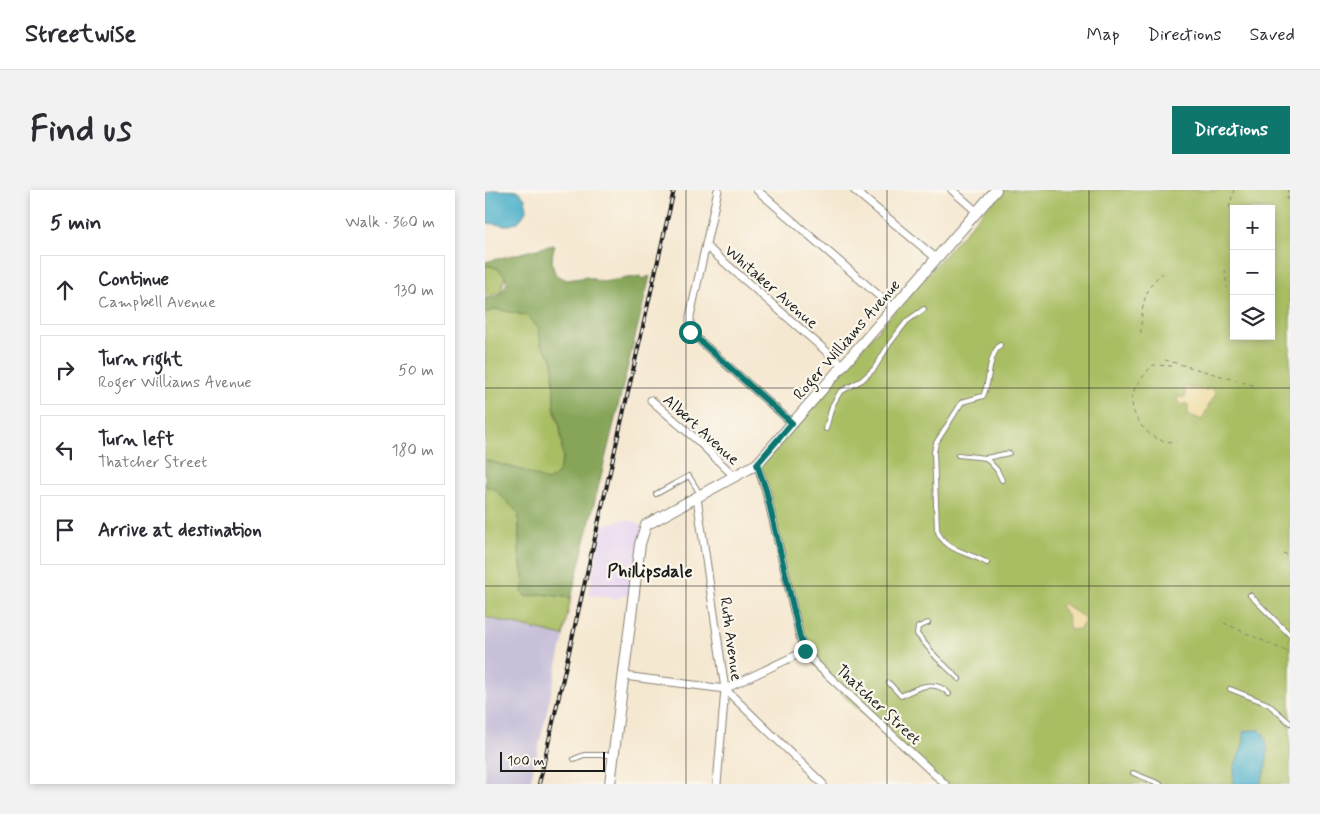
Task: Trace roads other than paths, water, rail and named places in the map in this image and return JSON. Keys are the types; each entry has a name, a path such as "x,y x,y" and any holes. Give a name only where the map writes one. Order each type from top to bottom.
{"main road":[{"name":"Roger Williams Avenue","path":"611,784 613,755 643,530 650,523 757,464 996,190"}],"street":[{"path":"718,190 707,247 690,316 690,332 792,423"},
{"path":"757,190 893,308"},
{"path":"854,190 936,258"},
{"path":"952,190 977,212"},
{"name":"Whitaker Avenue","path":"707,247 842,365"},
{"name":"Albert Avenue","path":"651,400 697,440 735,477"},
{"name":"Thatcher Street","path":"757,464 766,490 800,637 805,651 817,665 945,784"},
{"name":"Ruth Avenue","path":"699,497 725,689 717,784"},
{"path":"623,676 725,689 805,651"},
{"path":"725,689 823,784"}],"lane":[{"path":"826,429 832,406 840,392 856,384 874,369 890,343 907,321 924,309"},
{"path":"987,563 945,543 939,538 933,461 936,443 962,402 983,396 988,387 993,352 1000,345"},
{"path":"958,455 986,458 1009,453"},
{"path":"986,458 997,470 1002,480"},
{"path":"657,494 689,476 699,497"},
{"path":"1250,596 1290,635"},
{"path":"927,623 918,627 917,634 936,658 959,679"},
{"path":"889,683 901,696 925,686 943,689 949,694"},
{"path":"1230,689 1247,694 1268,704 1290,723"},
{"path":"573,759 584,754 613,755"},
{"path":"1133,773 1160,784"}],"water":[{"path":"493,190 519,191 525,199 527,208 523,216 515,224 485,223 485,194"},
{"path":"1260,730 1264,734 1267,760 1264,772 1260,784 1233,784 1234,768 1244,741 1243,732"}],"railway":[{"path":"539,784 674,190"}],"district":[{"name":"Phillipsdale","path":"650,571"}]}
